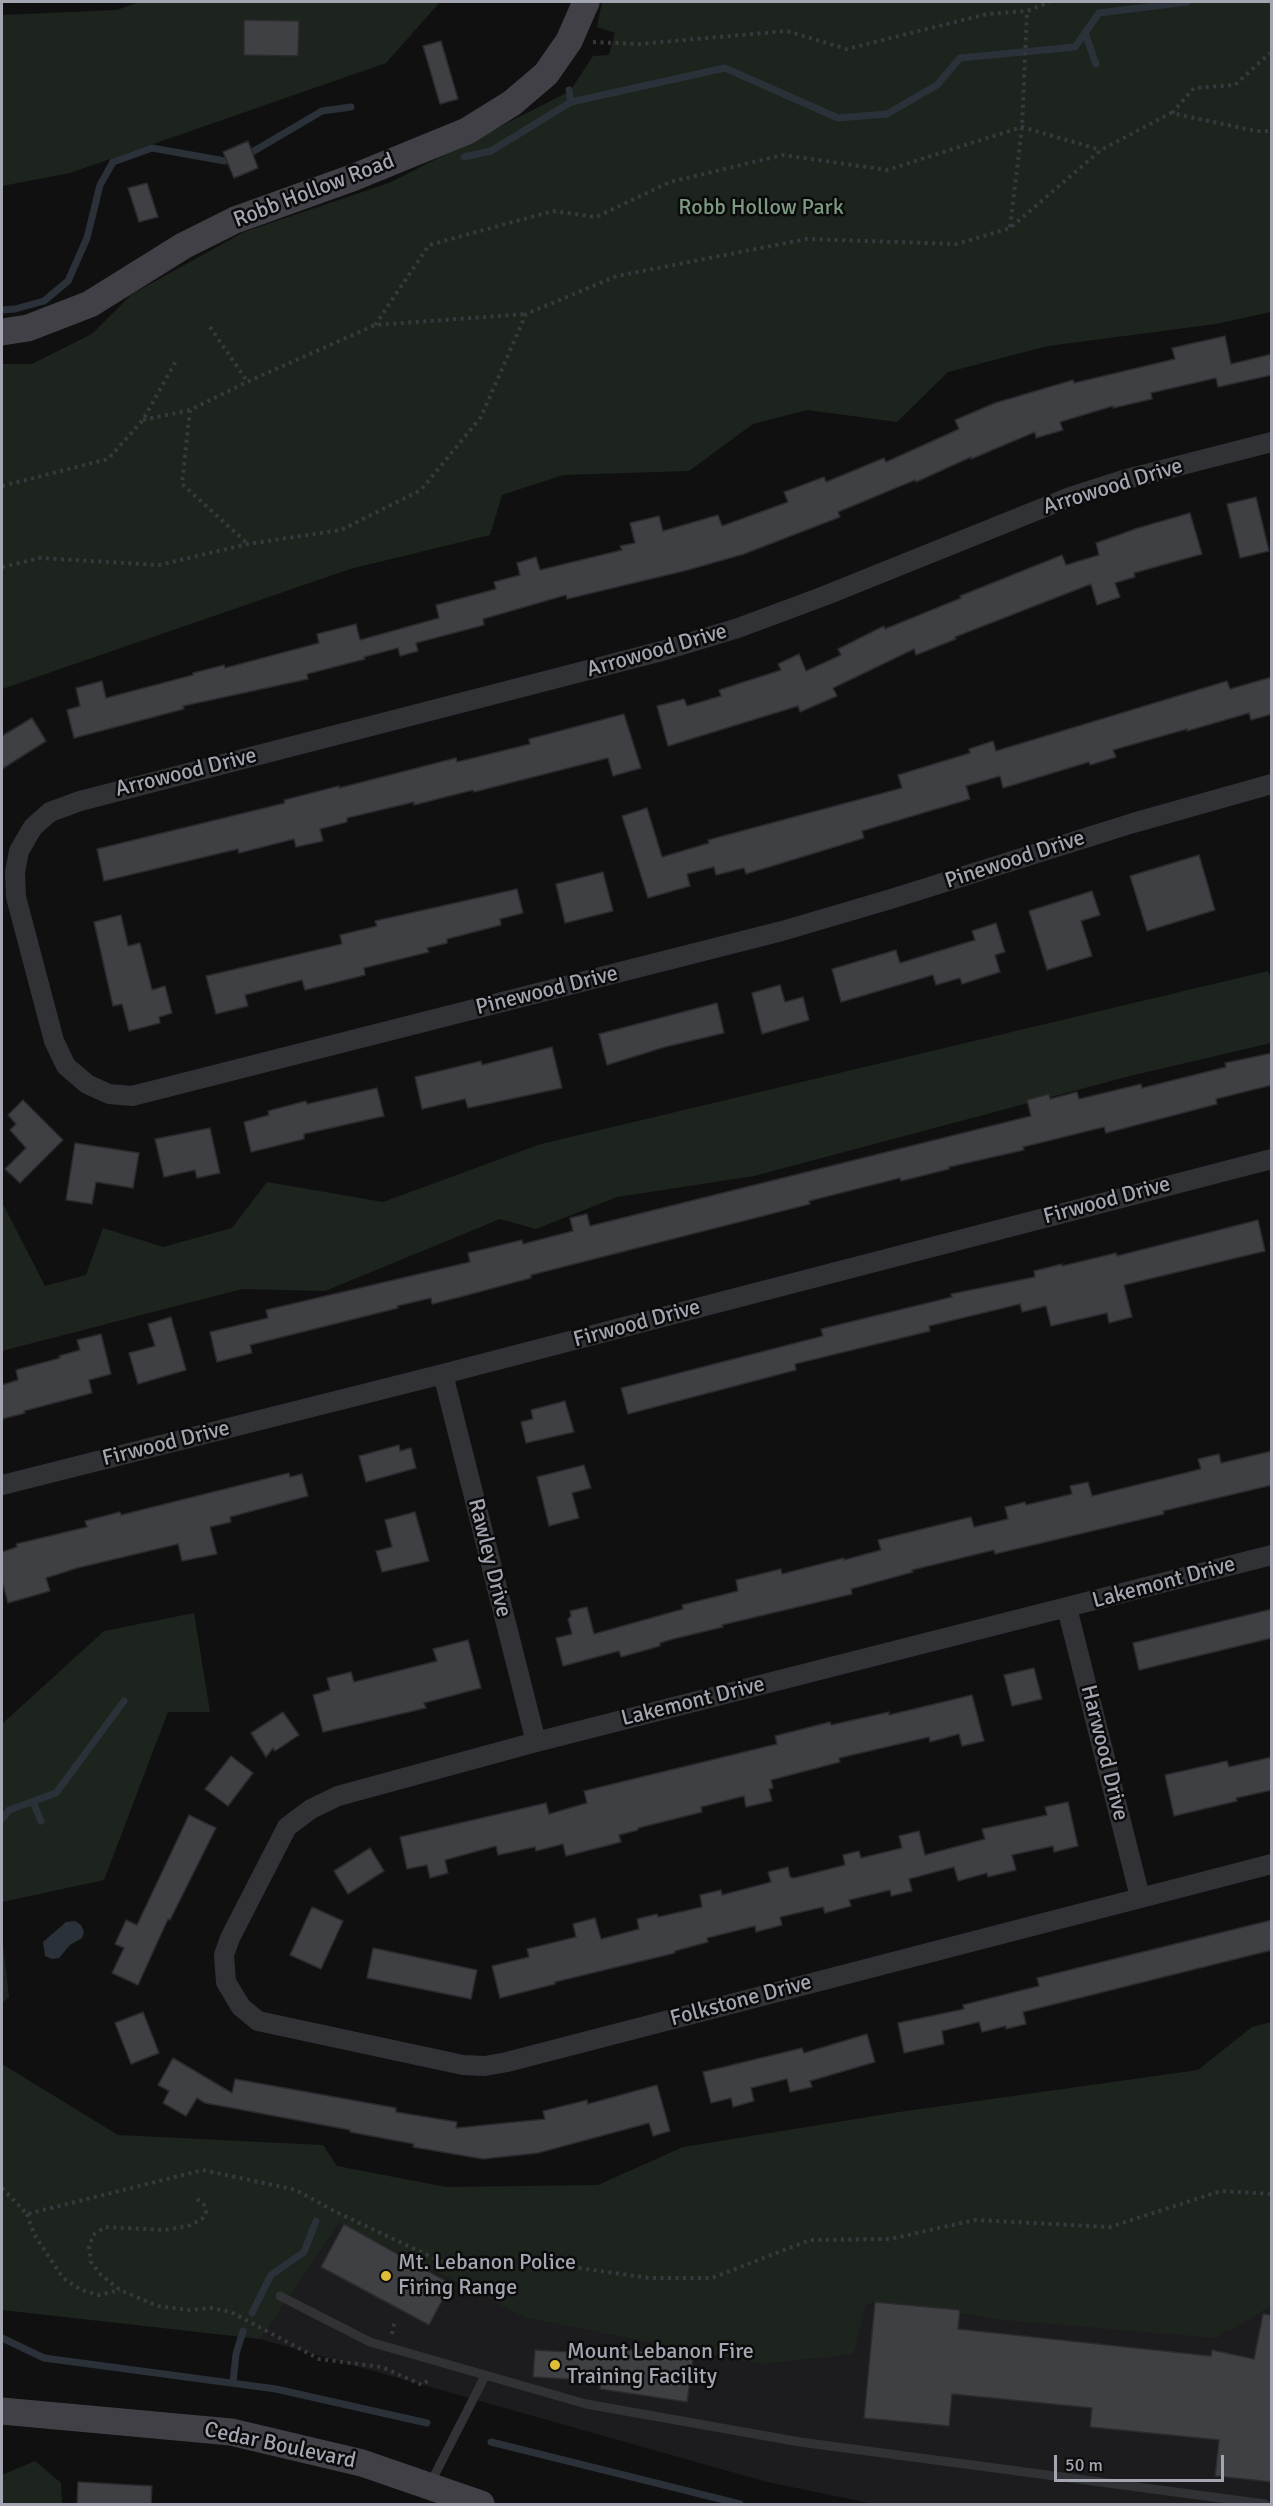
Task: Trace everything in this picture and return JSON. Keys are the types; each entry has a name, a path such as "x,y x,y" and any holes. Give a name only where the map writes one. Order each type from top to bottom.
{"street":[{"name":"Robb Hollow Road","path":"2,332 28,328 90,304 183,246 235,220 352,178 467,131 521,96 546,74 569,41 586,2"},
{"name":"Arrowood Drive","path":"33,827 50,812 80,801 662,651 727,631 824,596 1070,497 1123,480 1272,442"},
{"name":"Pinewood Drive","path":"33,827 18,851 15,872 16,897 54,1041 66,1066 87,1084 109,1094 132,1096 793,927 891,899 1133,823 1272,784"},
{"name":"Firwood Drive","path":"2,1485 442,1374 1272,1159"},
{"name":"Rawley Drive","path":"442,1374 536,1742"},
{"name":"Lakemont Drive","path":"226,1982 224,1955 243,1910 287,1827 303,1815 338,1796 536,1742 1272,1555"},
{"name":"Harwood Drive","path":"1067,1608 1140,1898"},
{"name":"Folkstone Drive","path":"226,1982 241,2007 258,2021 463,2065 485,2066 1272,1864"},
{"name":"Cedar Boulevard","path":"2,2411 231,2432 362,2463 481,2505"}],"lane":[{"path":"280,2296 370,2342 586,2404 800,2442 1265,2505"},
{"path":"428,2486 485,2376"}],"path":[{"path":"569,41 640,44 787,31 847,49 987,14 1027,11 1050,2"},
{"path":"1010,228 1022,127 1027,11"},
{"path":"142,420 190,410 375,325 526,314 617,276 807,239 957,244 1010,228 1101,150 1171,113 1194,88 1235,85 1270,53"},
{"path":"1171,113 1256,131 1272,131"},
{"path":"375,325 429,245 553,211 596,217 670,182 783,155 887,170 1022,127 1101,150"},
{"path":"2,567 40,558 159,565 248,544 341,530 421,490 481,417 526,314"},
{"path":"210,327 247,382"},
{"path":"2,486 108,459 142,420 177,359"},
{"path":"190,410 182,484 248,544"},
{"path":"27,2214 203,2170 296,2190 334,2211 459,2270 529,2262 649,2278 712,2278 810,2240 890,2240 975,2220 1110,2226 1221,2191 1272,2194"},
{"path":"2,2188 27,2214 34,2234 47,2257 63,2278 81,2290 99,2295 120,2290"},
{"path":"197,2199 204,2205 206,2213 202,2219 188,2226 165,2230 105,2227 93,2235 89,2247 91,2262 101,2275 120,2290 158,2306 176,2310 211,2308 231,2312 319,2359 382,2367 422,2385 430,2379"},
{"path":"391,2338 395,2320"}],"shaded area":[{"path":"75,1921 81,1925 84,1932 82,1938 70,1945 59,1958 52,1959 45,1956 43,1942 66,1922"},
{"path":"342,2218 730,2359 875,2302 1230,2331 1271,2306 1271,2504 874,2504 767,2482 260,2339"}],"green space":[{"path":"139,2 440,2 386,63 70,173 2,186 2,15 117,10"},
{"name":"Robb Hollow Park","path":"602,2 1271,2 1271,312 1216,324 1048,346 948,372 897,422 807,410 753,424 689,471 563,475 502,495 490,535 350,569 2,689 2,364 32,364 92,334 132,294 244,232 389,183 570,91 593,56 609,55 615,33 597,27"},
{"path":"1268,971 1271,978 1271,1043 1130,1076 754,1176 617,1197 536,1229 500,1219 325,1291 242,1289 2,1351 2,1202 45,1286 86,1275 103,1228 163,1247 232,1228 267,1182 383,1202 541,1144"},
{"path":"194,1613 210,1712 168,1712 104,1880 2,1902 2,1724 104,1631"},
{"path":"2,1935 9,1997 2,2003"},
{"path":"1271,2022 1271,2306 1231,2331 1225,2331 1217,2338 992,2319 934,2307 875,2302 865,2306 854,2354 760,2364 524,2317 340,2222 260,2339 2,2310 2,2064 118,2135 323,2145 337,2166 446,2187 598,2185 683,2147 899,2112 1198,2070 1252,2027"},
{"path":"35,2461 61,2483 62,2504 2,2504 2,2475"}],"building":[{"path":"244,20 299,21 298,56 244,55"},
{"path":"441,41 458,99 440,104 423,46"},
{"path":"248,141 258,168 234,178 223,152"},
{"path":"147,183 158,217 139,222 128,188"},
{"path":"1225,336 1231,364 1272,354 1272,375 1218,387 1216,378 1151,393 1152,399 1113,408 1113,406 1060,422 1063,430 1036,438 1035,432 838,512 840,517 744,554 567,599 566,595 483,619 484,625 416,643 418,651 400,656 398,648 307,674 308,679 183,706 184,709 74,738 67,710 80,706 76,688 102,681 106,698 193,675 193,673 224,665 225,668 319,643 317,634 356,624 360,640 439,618 436,605 496,589 494,582 520,575 517,563 536,557 540,570 622,550 620,546 635,543 630,523 659,516 663,531 718,515 722,526 788,502 784,492 824,477 826,482 884,458 886,462 959,429 955,420 995,403 1073,380 1074,383 1175,359 1172,348"},
{"path":"1256,497 1269,551 1240,558 1227,504"},
{"path":"1190,513 1202,554 1134,573 1135,577 1115,583 1120,597 1097,605 1091,584 955,637 956,639 916,655 914,649 833,688 837,696 800,712 798,706 668,746 657,706 684,699 687,706 721,696 719,690 781,670 778,664 799,654 806,671 841,655 838,649 884,626 885,629 1062,555 1066,565 1099,555 1096,543"},
{"path":"1272,677 1272,714 1251,720 1249,713 1187,731 1187,729 1113,750 1116,757 1090,765 1089,762 1003,788 1000,776 966,786 970,799 862,831 864,838 746,874 744,868 716,875 714,867 687,874 690,886 648,898 622,816 647,808 662,857 709,843 708,840 902,788 898,775 970,753 969,749 993,741 996,751 1227,681 1230,689"},
{"path":"624,714 641,768 613,776 608,758 474,792 473,790 414,805 414,802 347,818 347,822 320,829 323,841 296,847 294,839 239,853 238,849 104,881 97,849 285,803 284,800 339,786 339,788 456,758 457,762 530,744 529,739"},
{"path":"32,718 46,741 2,769 2,736"},
{"path":"1199,855 1215,910 1147,931 1130,876"},
{"path":"603,872 613,911 565,923 556,884"},
{"path":"517,889 523,913 500,919 501,925 447,939 447,943 427,948 429,952 364,968 365,975 305,990 302,980 245,995 248,1006 216,1014 206,976 342,944 340,935 377,926 375,921"},
{"path":"1092,891 1100,915 1081,921 1092,956 1047,970 1029,911"},
{"path":"121,915 128,946 140,943 152,990 165,986 172,1013 159,1017 160,1023 129,1031 122,1004 113,1006 94,922"},
{"path":"996,923 1005,952 995,955 1000,972 962,984 960,978 936,985 933,975 841,1002 832,969 896,950 900,963 975,940 972,931"},
{"path":"780,985 785,1002 803,997 809,1020 762,1034 752,993"},
{"path":"717,1003 724,1033 665,1047 607,1065 599,1034"},
{"path":"552,1047 562,1088 468,1108 465,1099 422,1109 415,1077 481,1061 482,1065"},
{"path":"1272,1053 1272,1085 1216,1099 1217,1104 1106,1133 1104,1127 1023,1147 1024,1150 949,1167 949,1169 901,1181 900,1178 809,1201 810,1204 531,1275 531,1278 432,1304 431,1298 397,1306 398,1308 250,1345 252,1353 217,1362 210,1332 268,1318 266,1310 470,1262 468,1253 522,1240 523,1244 573,1231 570,1218 587,1214 590,1226 1031,1116 1027,1100 1049,1094 1050,1099 1077,1092 1079,1099 1141,1084 1142,1088 1226,1067 1225,1063"},
{"path":"377,1088 384,1116 304,1134 304,1139 251,1152 244,1122 269,1115 268,1111 306,1101 307,1104"},
{"path":"23,1100 63,1140 20,1183 5,1169 26,1148 10,1130 16,1124 8,1115"},
{"path":"210,1128 220,1173 197,1178 195,1170 164,1177 155,1139"},
{"path":"75,1143 139,1153 133,1188 96,1182 92,1204 66,1200"},
{"path":"1258,1220 1265,1251 1124,1285 1132,1317 1109,1323 1107,1313 1051,1326 1046,1306 1022,1312 1020,1304 929,1326 930,1331 795,1364 796,1370 628,1414 621,1388 823,1336 821,1329 952,1297 951,1294 1035,1277 1034,1271 1116,1253 1117,1256"},
{"path":"171,1317 186,1370 138,1384 129,1353 155,1346 148,1324"},
{"path":"101,1334 111,1374 89,1380 92,1393 2,1419 2,1385 18,1380 16,1370 80,1350 77,1340"},
{"path":"565,1401 574,1432 526,1443 521,1422 533,1419 531,1410"},
{"path":"399,1445 400,1451 411,1448 416,1468 366,1482 359,1456"},
{"path":"1272,1451 1272,1485 1163,1511 1164,1514 995,1554 994,1550 912,1570 913,1572 851,1589 852,1594 722,1625 723,1627 673,1639 660,1643 660,1646 621,1657 619,1651 563,1666 556,1638 572,1634 568,1619 571,1616 570,1611 587,1607 594,1634 683,1609 682,1605 738,1591 736,1580 781,1569 782,1574 881,1550 878,1540 971,1517 974,1527 1008,1519 1005,1507 1025,1502 1026,1505 1072,1494 1070,1486 1088,1482 1092,1496 1201,1469 1198,1459 1219,1454 1221,1463"},
{"path":"584,1465 591,1488 572,1493 579,1518 549,1526 537,1477"},
{"path":"289,1473 290,1477 302,1474 308,1496 230,1517 231,1522 210,1527 217,1554 182,1561 178,1544 77,1568 46,1578 50,1591 8,1603 2,1581 2,1552 17,1547 16,1544 87,1527 85,1521 120,1512 121,1515"},
{"path":"415,1512 429,1561 382,1572 376,1551 392,1547 385,1520"},
{"path":"1272,1609 1272,1638 1139,1670 1133,1643"},
{"path":"468,1640 481,1688 424,1703 426,1708 323,1732 313,1695 330,1690 327,1678 351,1672 354,1682 437,1661 433,1649"},
{"path":"1034,1668 1042,1699 1012,1706 1004,1675"},
{"path":"972,1695 984,1741 962,1746 959,1734 930,1742 929,1737 839,1758 840,1762 771,1780 773,1788 769,1789 772,1801 746,1807 744,1796 701,1807 702,1812 619,1835 621,1842 566,1856 563,1844 536,1851 535,1847 498,1855 496,1846 445,1860 448,1873 430,1878 427,1865 407,1869 400,1837 546,1803 549,1814 587,1803 584,1791 777,1744 775,1736 830,1722 831,1725 889,1712 889,1715"},
{"path":"283,1712 299,1735 275,1751 273,1748 266,1757 251,1733"},
{"path":"231,1756 253,1773 228,1806 205,1789"},
{"path":"1272,1757 1272,1790 1174,1816 1165,1775 1227,1761 1229,1767"},
{"path":"1068,1802 1078,1846 1054,1852 1053,1846 1012,1855 1016,1870 988,1877 987,1873 958,1881 954,1867 909,1879 912,1891 891,1896 890,1890 849,1900 851,1906 825,1913 823,1907 780,1917 782,1925 756,1932 755,1926 707,1938 708,1942 675,1951 675,1953 500,1998 492,1966 529,1957 527,1949 576,1937 573,1924 595,1918 601,1939 639,1929 637,1919 657,1914 658,1917 702,1907 700,1895 721,1890 722,1895 771,1882 768,1872 788,1867 790,1877 794,1878 845,1865 843,1855 859,1851 861,1858 902,1848 899,1836 919,1831 925,1855 985,1839 982,1829 1047,1815 1045,1807"},
{"path":"189,1815 216,1828 170,1920 168,1919 138,1985 112,1973 124,1948 115,1944 126,1920 137,1925"},
{"path":"370,1848 384,1871 348,1894 334,1871"},
{"path":"312,1907 343,1921 321,1969 290,1955"},
{"path":"1272,1920 1272,1950 1023,2012 1026,2024 1006,2029 1006,2026 982,2032 979,2022 942,2031 944,2044 904,2053 898,2023 964,2009 963,2005 1039,1986 1037,1978"},
{"path":"373,1948 477,1970 471,1999 367,1978"},
{"path":"143,2012 159,2053 131,2064 115,2023"},
{"path":"867,2034 875,2062 810,2081 812,2087 790,2092 787,2079 751,2088 754,2101 733,2107 731,2098 711,2103 703,2072 802,2048 804,2053"},
{"path":"173,2058 232,2093 235,2079 396,2108 396,2112 457,2122 456,2128 545,2119 543,2111 587,2100 588,2104 657,2085 670,2131 653,2136 649,2123 538,2153 483,2159 413,2147 414,2144 350,2132 350,2130 205,2103 197,2098 186,2116 163,2103 169,2091 158,2085"},
{"name":"Mt. Lebanon Police Firing Range","path":"344,2224 451,2284 429,2325 321,2267"},
{"path":"875,2302 960,2310 958,2329 1211,2356 1212,2350 1254,2359 1263,2314 1272,2315 1272,2482 1215,2476 1219,2440 1090,2427 1092,2408 952,2394 949,2426 864,2418"},
{"path":"606,2346 693,2359 687,2402 600,2389 601,2381 533,2377 535,2350 605,2354"},
{"path":"78,2482 152,2486 151,2505 77,2505"}],"waterway":[{"path":"464,157 491,151 571,102 725,68 838,118 887,114 937,85 960,58 1075,47 1099,13 1187,2"},
{"path":"1085,33 1096,64"},
{"path":"569,90 571,102"},
{"path":"254,151 322,111 351,107"},
{"path":"2,310 44,301 68,281 87,238 100,185 113,162 152,148 225,161"},
{"path":"2,1819 9,1810 56,1793 124,1701"},
{"path":"33,1802 41,1821"},
{"path":"252,2313 271,2275 304,2252 316,2221"},
{"path":"233,2383 236,2354 243,2331"},
{"path":"2,2338 44,2358 276,2389 427,2423"},
{"path":"491,2442 740,2504"}],"place":[{"name":"Mt. Lebanon Police Firing Range","path":"386,2276"},
{"name":"Mount Lebanon Fire Training Facility","path":"555,2365"}]}
